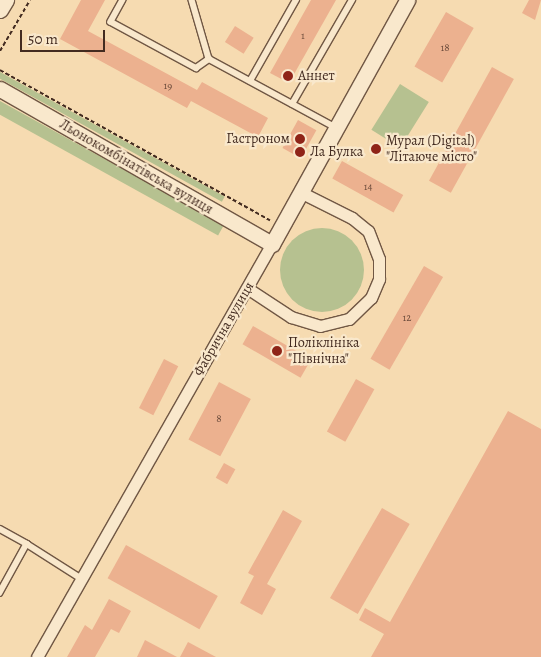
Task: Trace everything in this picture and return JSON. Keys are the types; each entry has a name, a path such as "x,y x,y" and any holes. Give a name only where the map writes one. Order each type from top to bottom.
{"street":[{"path":"0,10 6,0"},
{"name":"Фабрична вулиця","path":"37,657 272,244 335,127 407,0"},
{"name":"Льонокомбінатівська вулиця","path":"0,89 272,244"},
{"path":"247,288 291,317 320,326 350,319 371,298 379,279 380,259 368,232 352,218 300,192"}],"lane":[{"path":"124,0 110,22 196,68 209,59"},
{"path":"192,0 209,59 335,127"},
{"path":"250,81 296,0"},
{"path":"292,104 352,0"},
{"path":"0,529 82,579"},
{"path":"0,594 27,544"}],"path":[{"path":"0,52 30,0"},
{"path":"0,70 270,220"}],"green space":[{"path":"0,72 225,197 222,202 0,79"},
{"path":"400,84 429,102 400,148 371,130"},
{"path":"0,101 224,225 218,236 0,115"},
{"path":"322,228 345,235 357,247 364,270 357,293 345,305 322,312 299,305 287,293 280,270 287,247 299,235"}],"building":[{"path":"81,0 105,0 88,31 197,90 202,82 268,118 258,137 191,101 187,108 60,39"},
{"path":"311,0 336,0 289,83 270,73"},
{"path":"529,0 541,0 535,20 522,13"},
{"path":"446,12 474,28 442,83 414,67"},
{"path":"235,26 254,38 244,54 225,42"},
{"path":"492,67 514,79 451,193 429,181"},
{"name":"Гастроном","path":"298,120 316,130 301,158 282,148"},
{"path":"342,161 403,195 394,212 332,178"},
{"path":"424,266 443,277 390,370 370,359"},
{"name":"Поліклініка \"Північна\"","path":"253,326 311,359 301,378 242,344"},
{"path":"164,359 178,366 153,415 139,408"},
{"path":"356,379 374,389 345,442 327,431"},
{"path":"219,382 251,399 220,456 188,439"},
{"path":"508,411 541,429 541,657 371,657 384,634 359,620 365,608 390,622"},
{"path":"224,463 235,469 227,484 216,478"},
{"path":"382,508 410,524 358,614 330,598"},
{"path":"283,510 302,521 267,584 276,589 262,615 240,603 254,576 248,573"},
{"path":"126,545 218,596 199,629 108,578"},
{"path":"109,599 131,611 119,633 111,629 95,657 67,657 85,625 92,630"},
{"path":"145,640 177,657 137,657"},
{"path":"188,642 216,657 180,657"}],"place":[{"name":"Аннет","path":"288,76"},
{"name":"Гастроном","path":"300,139"},
{"name":"Мурал (Digital) \"Літаюче місто\"","path":"376,149"},
{"name":"Ла Булка","path":"300,152"},
{"name":"Поліклініка \"Північна\"","path":"277,351"}]}
